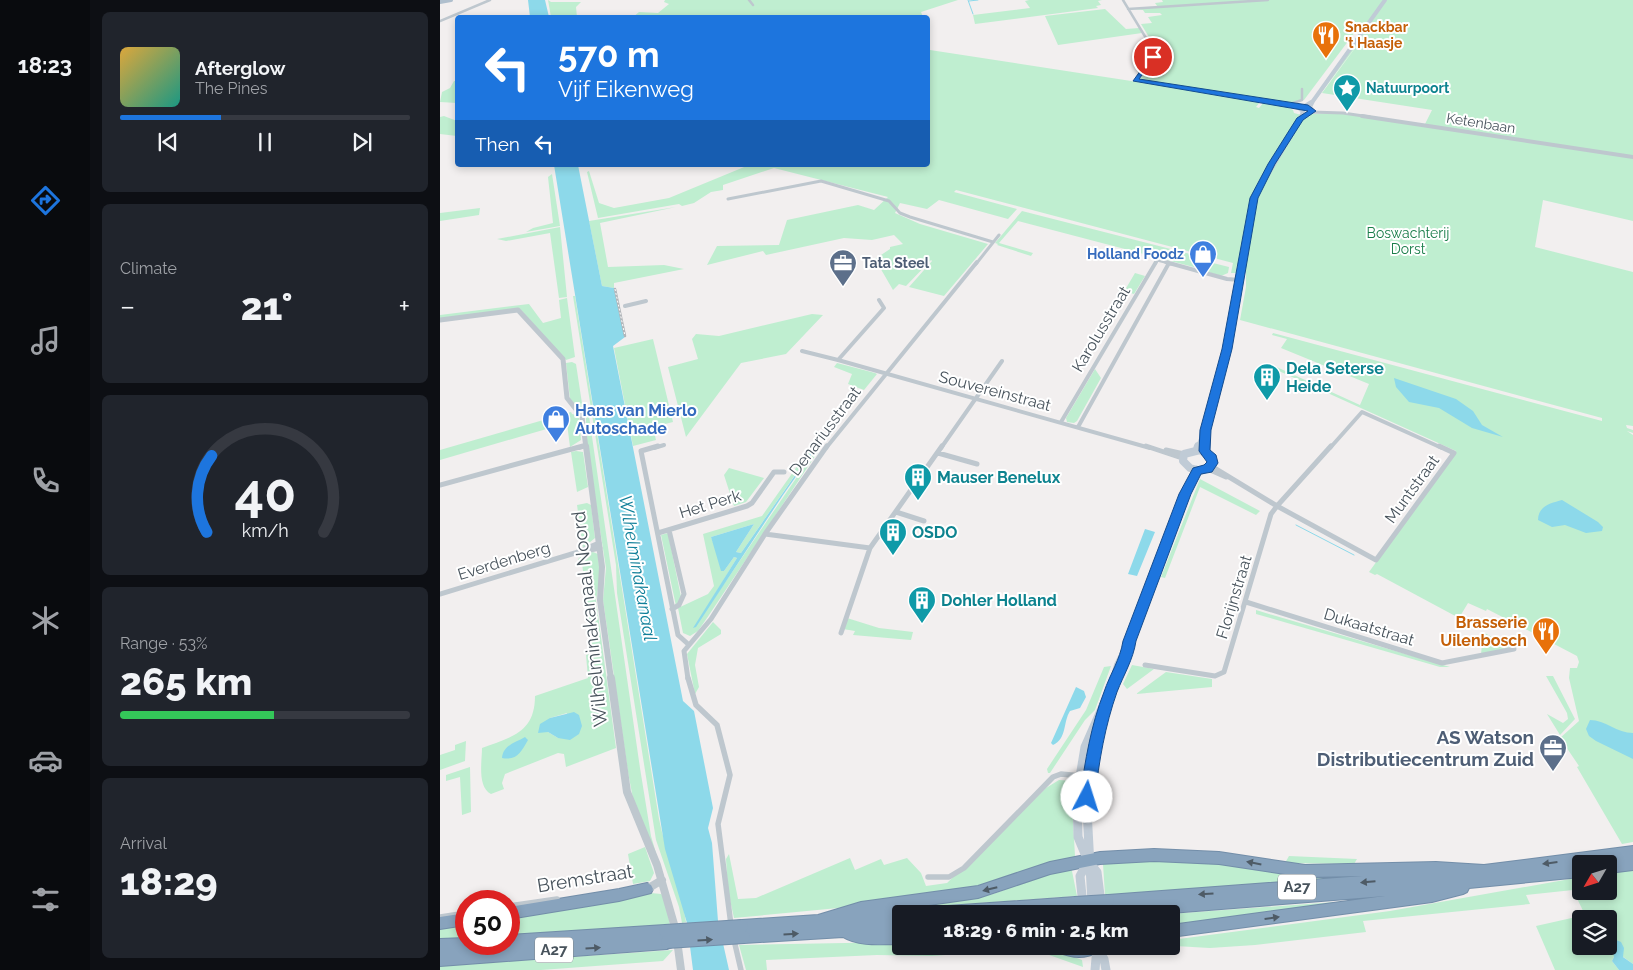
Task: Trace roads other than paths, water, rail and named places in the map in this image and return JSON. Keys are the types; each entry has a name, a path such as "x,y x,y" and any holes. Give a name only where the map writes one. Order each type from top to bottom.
{"highway":[{"name":"A27","path":"1180,930 1432,896 1485,876 1633,852"},
{"name":"A27","path":"819,921 861,908 978,892 998,887 1050,868 1100,858 1154,855 1219,858 1305,871 1436,868 1485,876"},
{"path":"1618,866 1633,864"},
{"name":"A27","path":"1142,905 1485,876 1572,871"},
{"path":"520,911 647,889"},
{"name":"A27","path":"743,932 819,921 892,916"},
{"path":"440,923 455,921"},
{"name":"A27","path":"440,958 666,937 743,932 838,931 892,927"},
{"name":"A27","path":"838,931 870,938 892,938"},
{"name":"A27","path":"520,942 666,937"},
{"path":"440,946 455,945"}],"main road":[{"path":"440,2 451,0"},
{"path":"1200,450 1227,349 1236,302 1240,256 1246,241 1250,211 1258,188 1312,101 1385,0"},
{"path":"1200,450 1212,458 1210,467 1193,470 1184,464 1183,456 1200,450"},
{"path":"1092,905 1084,776 1085,747 1117,674 1123,666 1130,641 1193,470"},
{"path":"1088,861 1096,872 1105,905"},
{"path":"1083,905 1080,876 1088,861"},
{"path":"1095,970 1096,955"},
{"path":"1102,955 1106,970"}],"street":[{"path":"440,21 490,0"},
{"path":"750,0 752,5"},
{"path":"1123,0 1128,9 1268,0"},
{"name":"Ketenbaan","path":"1128,9 1155,52 1135,80 1324,113 1354,115 1633,157"},
{"path":"1288,106 1302,100 1302,89"},
{"path":"728,199 821,181 889,201 900,213 910,217 993,242"},
{"name":"Denariusstraat","path":"688,644 711,619 765,534 829,444 999,235"},
{"name":"Karolusstraat","path":"1060,422 1157,260 1169,263 1078,427"},
{"path":"1169,263 1238,280"},
{"path":"838,360 884,308 879,300"},
{"path":"625,306 646,301"},
{"name":"Wilhelminakanaal Noord","path":"440,320 513,309 520,312 563,359 567,398 580,413 584,436 600,546 603,578 600,600 627,792 633,813 654,856 662,880 674,923 681,970"},
{"name":"Souvereinstraat","path":"802,351 1183,456"},
{"path":"841,632 870,548 1002,360"},
{"name":"Muntstraat","path":"1362,412 1454,453 1376,560 1277,506 1362,412"},
{"path":"664,445 641,451 678,635 688,644 683,655 692,697 696,705 718,725 730,775 718,824 728,912 742,970"},
{"path":"440,485 585,446"},
{"path":"938,453 977,464"},
{"path":"1210,467 1277,506"},
{"name":"Het Perk","path":"658,533 747,506 752,503 774,472 784,472"},
{"name":"Florijnstraat","path":"1145,665 1215,676 1224,672 1271,514 1277,506"},
{"path":"896,512 924,521"},
{"path":"669,530 684,594 679,605 672,609"},
{"path":"765,534 870,548"},
{"name":"Everdenberg","path":"440,594 600,546"},
{"name":"Dukaatstraat","path":"1246,602 1442,663 1514,649"},
{"path":"928,877 949,877 964,868 1053,777 1062,774 1084,776"},
{"name":"Bremstraat","path":"520,904 643,885 647,889 662,880"},
{"path":"440,917 455,915"}],"water":[{"path":"528,0 545,0 549,15 530,15"},
{"name":"Wilhelminakanaal","path":"554,167 578,167 602,286 614,288 625,337 613,346 683,701 694,711 713,808 708,828 712,843 718,921 729,970 693,970 687,923 665,849"},
{"path":"1394,378 1456,399 1473,411 1482,425 1503,437 1472,428 1439,408 1409,402 1396,387"},
{"path":"812,451 814,451 696,627 693,628 737,558 734,557 724,571 721,571 711,537 754,524 736,552 741,553"},
{"path":"1562,500 1598,522 1603,527 1602,531 1586,533 1565,525 1552,527 1538,520 1540,511 1543,508"},
{"path":"1145,529 1155,532 1137,576 1128,574"},
{"path":"1076,687 1084,691 1086,697 1080,708 1070,711 1061,739 1053,745 1051,743"},
{"path":"574,712 579,715 582,726 579,734 570,740 558,738 548,732 538,733 540,724 550,718"},
{"path":"1590,720 1633,733 1633,759 1589,736 1586,729"},
{"path":"525,737 528,740 518,755 507,759 502,758 507,747"},
{"path":"1617,940 1621,942 1624,948 1623,957 1633,964 1633,970 1619,970 1612,961 1614,955 1617,955"}],"waterway":[{"path":"968,0 973,14"},
{"path":"969,1 978,0"},
{"path":"1296,525 1354,555"}],"railway":[{"path":"615,289 625,336"}],"place":[{"name":"Snackbar 't Haasje","path":"1326,59"},
{"name":"Natuurpoort","path":"1347,112"},
{"name":"Holland Foodz","path":"1203,278"},
{"name":"Tata Steel","path":"843,287"},
{"name":"Dela Seterse Heide","path":"1267,401"},
{"name":"Hans van Mierlo Autoschade","path":"556,443"},
{"name":"Mauser Benelux","path":"918,501"},
{"name":"OSDO","path":"893,556"},
{"name":"Dohler Holland","path":"922,624"},
{"name":"Brasserie Uilenbosch","path":"1546,655"},
{"name":"AS Watson Distributiecentrum Zuid","path":"1553,772"}],"park label":[{"name":"Boswachterij Dorst","path":"1408,242"}]}
